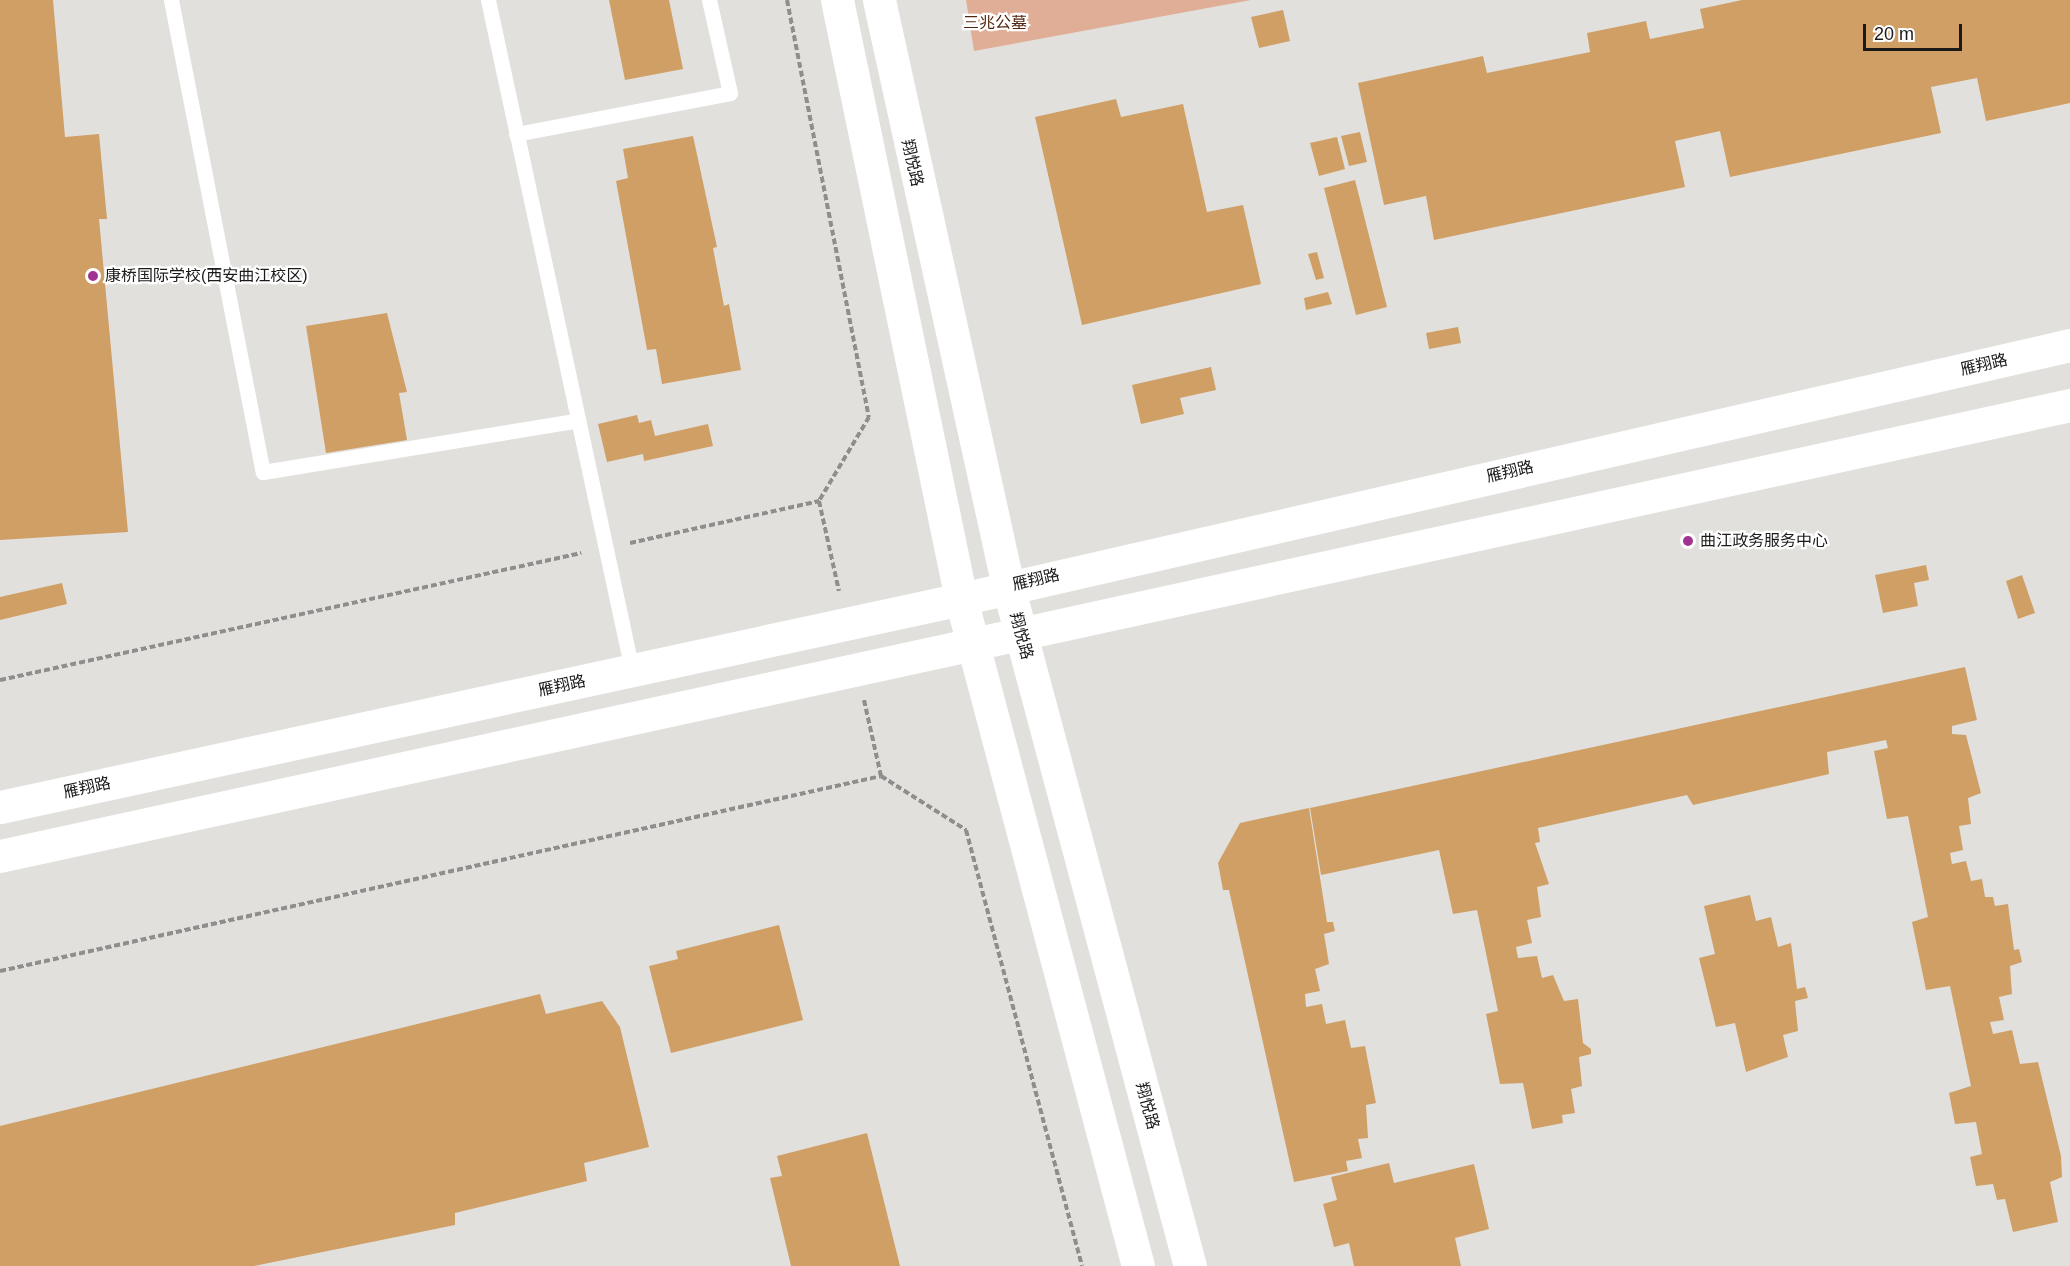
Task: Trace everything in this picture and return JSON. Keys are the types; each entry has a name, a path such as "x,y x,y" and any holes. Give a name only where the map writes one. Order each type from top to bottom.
{"main road":[{"path":"837,0 961,599 1138,1266"},
{"name":"翔悦路","path":"879,0 1020,635 1190,1266"},
{"name":"雁翔路","path":"0,807 961,599 1008,586 2070,345"},
{"path":"0,856 973,647 2070,405"}],"lane":[{"path":"171,0 263,472 575,421"},
{"path":"488,0 602,549 632,670"},
{"path":"516,134 730,93 710,0"}],"path":[{"path":"0,680 819,501 869,417 787,0"},
{"path":"0,971 881,776 966,830 1082,1266"}],"green space":[{"name":"三兆公墓","path":"966,0 1251,0 974,51"}],"building":[{"path":"0,0 53,0 65,137 99,134 107,219 99,219 128,532 0,540"},
{"path":"609,0 669,0 683,69 625,80"},
{"path":"1742,0 2070,0 2070,103 1986,121 1977,78 1931,87 1941,133 1730,177 1720,131 1675,141 1685,187 1434,240 1426,196 1384,205 1358,83 1483,56 1487,73 1590,52 1587,33 1646,21 1650,39 1704,28 1700,9"},
{"path":"1283,10 1290,41 1259,48 1251,17"},
{"path":"1116,99 1121,117 1183,104 1207,212 1243,205 1261,284 1082,325 1035,117"},
{"path":"1360,132 1367,162 1349,166 1341,136"},
{"path":"693,136 717,247 713,248 724,306 729,304 741,370 662,384 656,349 647,350 616,181 628,178 623,149"},
{"path":"1337,137 1345,169 1319,176 1310,143"},
{"path":"1355,180 1387,307 1356,315 1324,188"},
{"path":"1317,252 1324,278 1316,280 1308,254"},
{"path":"1328,292 1332,304 1306,310 1304,298"},
{"path":"387,313 407,392 399,393 407,440 326,453 306,326"},
{"path":"1458,327 1461,343 1429,349 1426,333"},
{"path":"1211,367 1216,390 1180,398 1184,414 1141,424 1132,385"},
{"path":"637,415 639,423 651,420 655,436 708,424 713,446 644,461 643,454 607,462 598,424"},
{"path":"1926,565 1929,580 1914,583 1918,606 1883,613 1875,575"},
{"path":"2022,575 2035,613 2018,619 2006,581"},
{"path":"62,583 67,604 0,620 0,597"},
{"path":"1965,667 1977,720 1952,726 1952,734 1966,735 1981,793 1968,798 1971,824 1959,826 1963,850 1950,853 1951,859 1952,864 1966,861 1971,881 1982,879 1985,897 1993,897 1995,906 2008,904 2014,950 2019,949 2022,962 2010,966 2012,994 1999,997 2004,1020 1990,1022 1993,1034 2012,1030 2020,1064 2038,1062 2061,1156 2062,1177 2050,1182 2058,1222 2013,1232 2005,1199 1997,1200 1993,1184 1976,1186 1970,1157 1982,1154 1976,1122 1955,1124 1949,1093 1971,1086 1950,986 1926,990 1912,922 1928,917 1908,816 1887,819 1874,751 1888,748 1886,740 1827,752 1829,774 1693,805 1687,795 1538,828 1540,842 1535,843 1549,884 1537,887 1541,917 1527,920 1532,943 1516,947 1518,958 1537,956 1542,978 1553,975 1564,1001 1578,999 1583,1043 1591,1049 1591,1054 1579,1057 1582,1086 1571,1089 1575,1113 1562,1115 1563,1123 1532,1129 1523,1083 1500,1084 1486,1014 1498,1011 1477,910 1453,914 1439,850 1321,875 1310,808"},
{"path":"1309,808 1327,922 1333,922 1335,931 1324,934 1329,964 1315,969 1320,991 1305,994 1306,1007 1322,1004 1326,1024 1345,1020 1351,1048 1365,1046 1376,1103 1366,1105 1368,1138 1358,1139 1362,1158 1346,1161 1348,1171 1294,1182 1229,890 1223,890 1218,863 1240,823"},
{"path":"1750,895 1756,921 1771,917 1778,947 1791,943 1797,989 1805,987 1808,998 1795,1001 1798,1031 1783,1035 1788,1057 1746,1072 1735,1023 1716,1027 1699,958 1715,954 1704,906"},
{"path":"779,925 803,1020 671,1053 649,966 678,959 676,951"},
{"path":"540,994 546,1014 602,1001 620,1027 649,1147 584,1163 587,1181 455,1213 455,1225 254,1266 0,1266 0,1126"},
{"path":"867,1133 900,1266 791,1266 770,1178 782,1176 777,1156"},
{"path":"1389,1163 1394,1183 1474,1164 1489,1229 1455,1238 1461,1266 1354,1266 1349,1243 1334,1247 1323,1204 1337,1200 1331,1177"}],"place":[{"name":"康桥国际学校(西安曲江校区)","path":"93,276"},
{"name":"曲江政务服务中心","path":"1688,541"}]}
